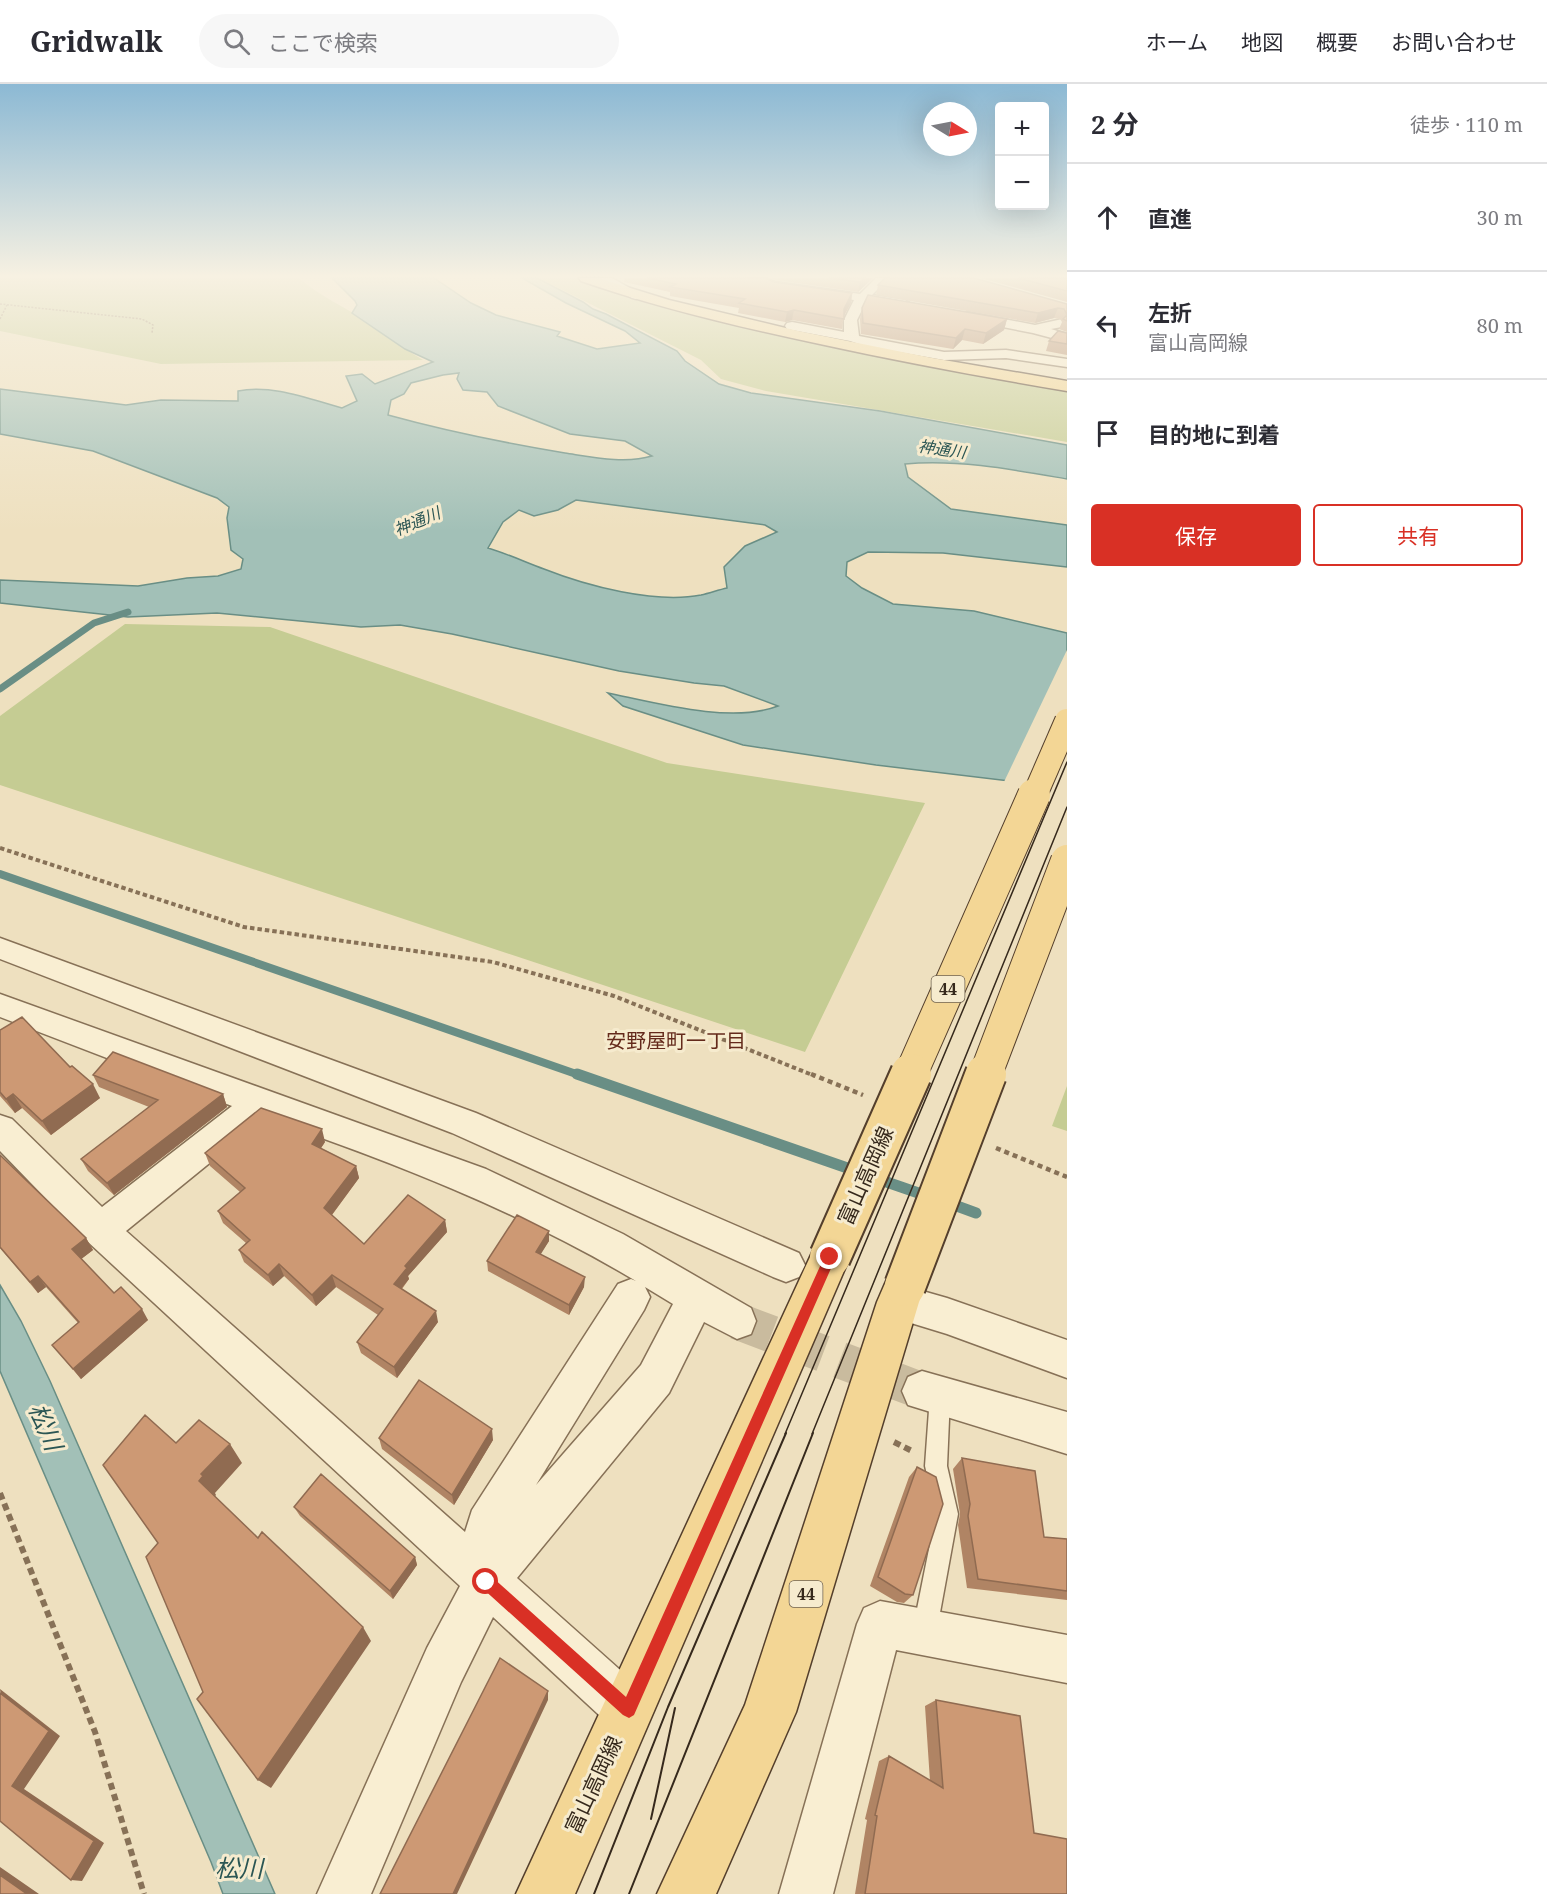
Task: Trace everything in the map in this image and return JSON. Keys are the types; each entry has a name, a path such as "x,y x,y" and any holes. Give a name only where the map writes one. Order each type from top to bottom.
{"main road":[{"path":"929,362 1067,386"},
{"path":"950,367 974,362"},
{"path":"1030,362 1067,368"},
{"name":"富山高岡線","path":"545,1894 629,1710 808,1261 1067,721"},
{"name":"44","path":"686,1894 769,1712 901,1294 1067,861"}],"street":[{"path":"0,948 464,1123 808,1261"},
{"path":"1,1006 474,1180 610,1246 696,1299 737,1321"},
{"path":"100,1230 260,1103"},
{"path":"0,1130 100,1230 629,1710"},
{"path":"901,1294 947,1316 1067,1359"},
{"path":"486,1582 487,1525 631,1297"},
{"path":"344,1894 444,1665 486,1582 560,1490 655,1379 696,1299"},
{"path":"931,1393 1067,1433"},
{"path":"806,1894 880,1624 1067,1659"}],"lane":[{"path":"924,1632 946,1514 936,1466 931,1393"}],"path":[{"path":"0,848 244,927 493,962 614,996 868,1097"},
{"path":"990,1146 1067,1177"},
{"path":"0,1493 95,1732 144,1894"}],"green space":[{"path":"154,362 261,362 161,364"},
{"path":"704,362 922,362 1067,392 1067,442 766,391 721,379"},
{"path":"125,624 270,627 667,763 925,803 805,1052 0,785 0,716"},
{"path":"1067,1086 1067,1131 1052,1126"}],"water":[{"name":"神通川","path":"432,362 687,362 719,384 751,393 880,411 1067,445 1067,479 966,464 905,464 908,477 951,509 1067,525 1067,567 943,553 868,552 847,562 846,576 862,588 893,604 974,611 1067,633 1067,788 876,765 743,745 623,706 608,693 671,706 717,712 739,713 778,706 724,686 619,671 452,634 400,625 361,627 217,613 128,617 0,603 0,580 138,586 187,578 218,576 241,569 243,559 231,550 227,518 229,507 217,498 93,451 0,434 0,389 126,405 161,400 238,401 238,391 264,389 342,408 357,401 346,376 362,374 375,384","holes":["459,373 457,379 463,390 487,392 498,406 570,434 625,441 652,456 620,460 597,458 476,436 388,415 391,400 404,394 411,383","576,500 765,525 777,532 745,546 724,567 727,588 683,597 642,595 600,587 488,548 503,522 519,510 534,516 558,510"]},
{"name":"松川","path":"0,1285 21,1321 50,1381 275,1894 223,1894 0,1371"}],"pier":[{"path":"1067,650 1067,791 1003,784"}],"building":[{"path":"22,1017 70,1067 72,1066 93,1084 42,1121 13,1094 6,1099 0,1092 0,1030"},
{"path":"113,1052 223,1094 107,1183 81,1159 158,1100 93,1075"},
{"path":"261,1108 322,1129 312,1144 356,1166 324,1208 364,1244 408,1195 445,1220 405,1266 407,1268 394,1284 436,1311 394,1367 357,1342 383,1309 332,1275 312,1295 279,1264 268,1275 239,1250 250,1240 218,1211 245,1188 205,1153"},
{"path":"0,1155 86,1238 72,1249 114,1293 121,1287 142,1309 73,1369 52,1345 79,1322 38,1276 30,1282 0,1247"},
{"path":"517,1215 549,1231 536,1252 585,1277 569,1305 487,1261"},
{"path":"419,1380 492,1429 452,1495 379,1438"},
{"path":"145,1415 176,1443 199,1420 230,1444 201,1474 203,1476 199,1481 258,1538 262,1532 363,1627 258,1780 197,1699 203,1692 146,1557 158,1543 103,1465"},
{"path":"962,1458 1035,1471 1044,1537 1067,1539 1067,1591 978,1579 968,1516 970,1504"},
{"path":"917,1467 936,1477 943,1504 913,1595 905,1594 878,1577"},
{"path":"321,1474 415,1557 390,1591 294,1507"},
{"path":"500,1658 548,1691 453,1894 380,1894"},
{"path":"0,1693 49,1731 12,1786 94,1841 71,1880 0,1821"},
{"path":"936,1700 1020,1716 1034,1833 1067,1839 1067,1894 865,1894 877,1816 875,1815 889,1756 943,1788"},
{"path":"0,1875 27,1894 0,1894"}],"waterway":[{"path":"0,689 94,623 128,612"},
{"path":"0,874 582,1076"},
{"path":"577,1074 856,1171"},
{"path":"875,1178 930,1197"},
{"path":"946,1202 976,1213"}],"tunnel":[{"path":"737,1321 922,1391"}],"tram line":[{"path":"785,1434 1067,762"},
{"path":"812,1434 1067,807"},
{"path":"594,1894 668,1707 786,1433"},
{"path":"629,1894 813,1433"},
{"path":"651,1819 675,1708"}],"district":[{"name":"安野屋町一丁目","path":"676,1041"}],"route":[{"path":"486,1582 629,1710 830,1257"}]}
